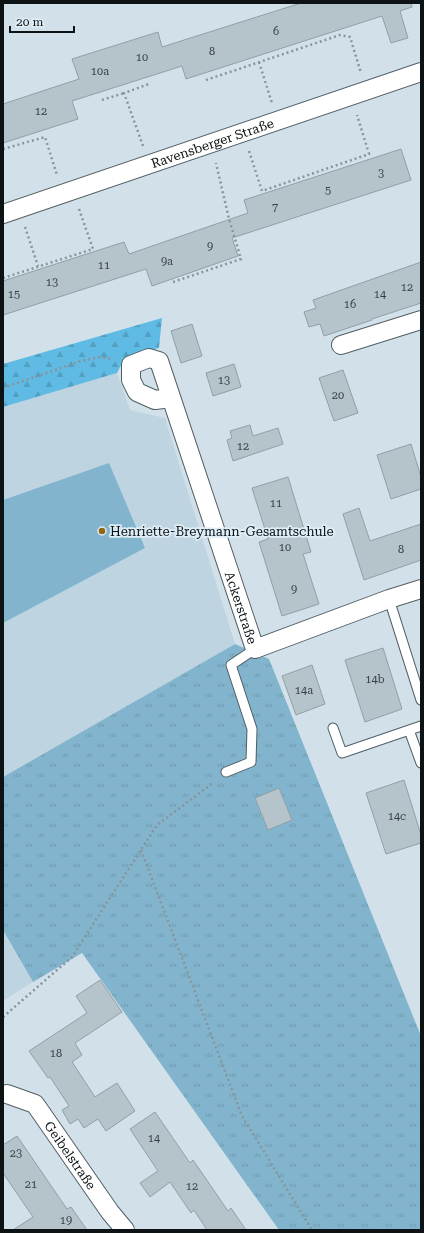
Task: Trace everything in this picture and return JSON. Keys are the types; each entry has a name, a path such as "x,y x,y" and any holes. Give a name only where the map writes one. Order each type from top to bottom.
{"street":[{"name":"Ravensberger Straße","path":"10,211 421,72"},
{"path":"341,345 421,320"},
{"name":"Ackerstraße","path":"131,365 149,358 159,361 255,649 389,599 421,589"},
{"path":"131,365 131,380 137,392 155,400 171,398"},
{"name":"Geibelstraße","path":"5,1091 35,1104 124,1230"}],"lane":[{"path":"389,599 421,700"},
{"path":"226,772 251,762 252,729 231,665 255,649"},
{"path":"334,728 342,753 421,726"},
{"path":"410,730 421,763"}],"path":[{"path":"206,80 340,35 350,37 369,154 262,191 243,132"},
{"path":"259,62 278,120"},
{"path":"102,100 149,84"},
{"path":"124,93 149,164"},
{"path":"3,150 45,137 67,192 93,249 3,278"},
{"path":"173,282 241,259 229,219 211,143"},
{"path":"10,211 38,266"},
{"path":"3,388 81,361 100,357 114,359 131,365"},
{"path":"3,1017 72,957 157,825 226,772"},
{"path":"141,850 242,1116 312,1230"}],"shaded area":[{"name":"Henriette-Breymann-Gesamtschule","path":"117,373 130,410 165,418 235,644 3,777 3,407"},
{"path":"3,930 33,982 3,1001"}],"green space":[{"path":"162,318 159,348 125,358 117,373 3,407 3,364"},
{"path":"109,463 145,548 3,623 3,500"},
{"path":"235,644 269,659 421,1036 421,1230 279,1230 82,953 33,982 3,930 3,777"}],"building":[{"path":"301,3 411,3 412,7 400,11 408,38 391,43 382,16 186,79 182,66 72,101 78,119 3,143 3,104 79,79 72,59 158,32 162,47"},
{"path":"401,149 411,180 232,238 238,256 152,286 146,269 3,315 3,281 124,242 129,254 248,213 244,200"},
{"path":"421,262 421,303 324,336 320,324 309,327 304,312 316,308 313,300"},
{"path":"192,324 202,356 181,363 171,331"},
{"path":"234,364 241,387 213,396 206,373"},
{"path":"343,370 358,413 334,421 319,378"},
{"path":"250,425 253,436 278,428 283,444 233,461 227,440 232,438 230,431"},
{"path":"411,444 421,477 421,489 391,499 377,455"},
{"path":"288,477 311,552 303,554 319,604 282,616 259,542 268,539 252,488"},
{"path":"359,508 370,541 421,524 421,560 364,580 343,514"},
{"path":"383,648 402,709 365,722 345,660"},
{"path":"312,665 325,704 296,715 282,676"},
{"path":"404,780 421,835 421,843 386,854 366,793"},
{"path":"279,788 292,820 268,830 255,798"},
{"path":"100,980 122,1012 75,1043 82,1055 72,1062 95,1097 117,1083 135,1111 106,1131 98,1119 84,1128 78,1119 70,1124 62,1110 69,1106 50,1077 48,1078 29,1051 87,1013 76,996"},
{"path":"155,1112 190,1163 193,1160 228,1211 231,1208 246,1230 207,1230 194,1210 191,1213 170,1182 150,1197 140,1183 158,1171 130,1129"},
{"path":"17,1136 67,1209 71,1207 87,1230 13,1230 33,1217 3,1173 3,1145"}],"place":[{"name":"Henriette-Breymann-Gesamtschule","path":"102,531"}]}
